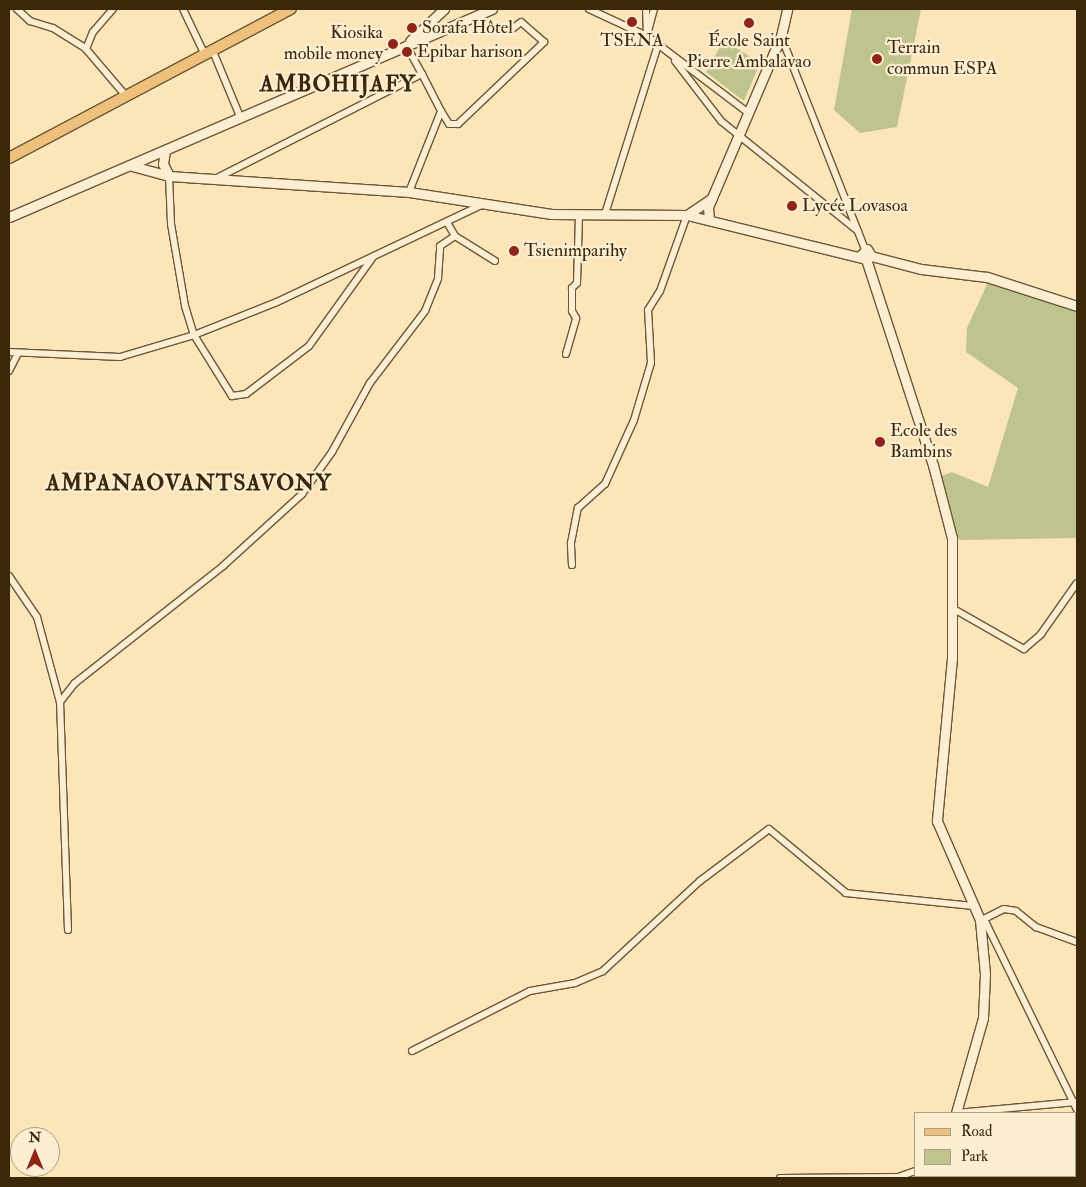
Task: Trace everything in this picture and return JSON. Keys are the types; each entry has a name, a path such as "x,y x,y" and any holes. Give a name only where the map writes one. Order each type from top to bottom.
{"main road":[{"path":"9,158 208,51 291,9"}],"street":[{"path":"17,9 30,21 53,28 86,48 126,96"},
{"path":"86,48 93,32 113,9"},
{"path":"183,9 208,51 241,119"},
{"path":"406,45 444,9"},
{"path":"9,217 132,166 492,9"},
{"path":"589,9 647,36 675,61 747,112"},
{"path":"646,9 647,36"},
{"path":"647,36 654,9"},
{"path":"709,219 713,198 747,112 781,36 787,9"},
{"path":"406,45 449,124 458,124 544,42 521,22 512,29"},
{"path":"781,36 858,231 944,502 952,538 952,608 938,821 975,906 1076,1105 971,1112"},
{"path":"605,214 658,45"},
{"path":"675,61 721,121 858,231"},
{"path":"217,178 422,74"},
{"path":"409,192 441,111"},
{"path":"165,151 163,164 170,176 175,254 194,335 223,387 232,396 246,394 309,346 374,257"},
{"path":"132,166 170,176 409,192 579,214 688,215 921,269 987,277 1077,306"},
{"path":"572,565 571,543 578,508 605,484 634,420 651,363 648,310 660,291 688,215 713,198"},
{"path":"9,352 120,357 194,335 448,224 485,202"},
{"path":"566,354 576,318 572,311 572,288 577,283 579,214"},
{"path":"448,224 455,236 495,261"},
{"path":"60,702 75,682 223,566 302,494 332,452 370,383 425,311 438,278 440,246 455,236"},
{"path":"9,371 18,353"},
{"path":"9,576 37,617 60,702 68,930"},
{"path":"952,608 1024,648 1041,634 1077,583"},
{"path":"412,1051 530,991 575,983 604,971 700,881 769,829 846,893 975,906"},
{"path":"982,920 1004,909 1016,910 1036,927 1077,942"},
{"path":"956,1112 983,1018 985,974 982,920"},
{"path":"780,1178 898,1177 914,1170"}],"green space":[{"name":"Terrain commun ESPA","path":"852,9 921,9 897,127 860,133 834,110"},
{"path":"724,40 760,63 744,101 706,72"},
{"path":"989,280 1077,309 1077,538 959,540 938,477 952,472 988,487 1018,388 966,352 967,328"}],"place":[{"name":"TSENA","path":"632,22"},
{"name":"École Saint Pierre Ambalavao","path":"749,23"},
{"name":"Sorafa Hôtel","path":"412,28"},
{"name":"Kiosika mobile money","path":"393,44"},
{"name":"Epibar harison","path":"407,52"},
{"name":"Terrain commun ESPA","path":"877,59"},
{"name":"Lycée Lovasoa","path":"792,206"},
{"name":"Tsienimparihy","path":"514,251"},
{"name":"Ecole des Bambins","path":"880,442"}],"district":[{"name":"AMBOHIJAFY","path":"338,85"},
{"name":"AMPANAOVANTSAVONY","path":"189,484"}]}
